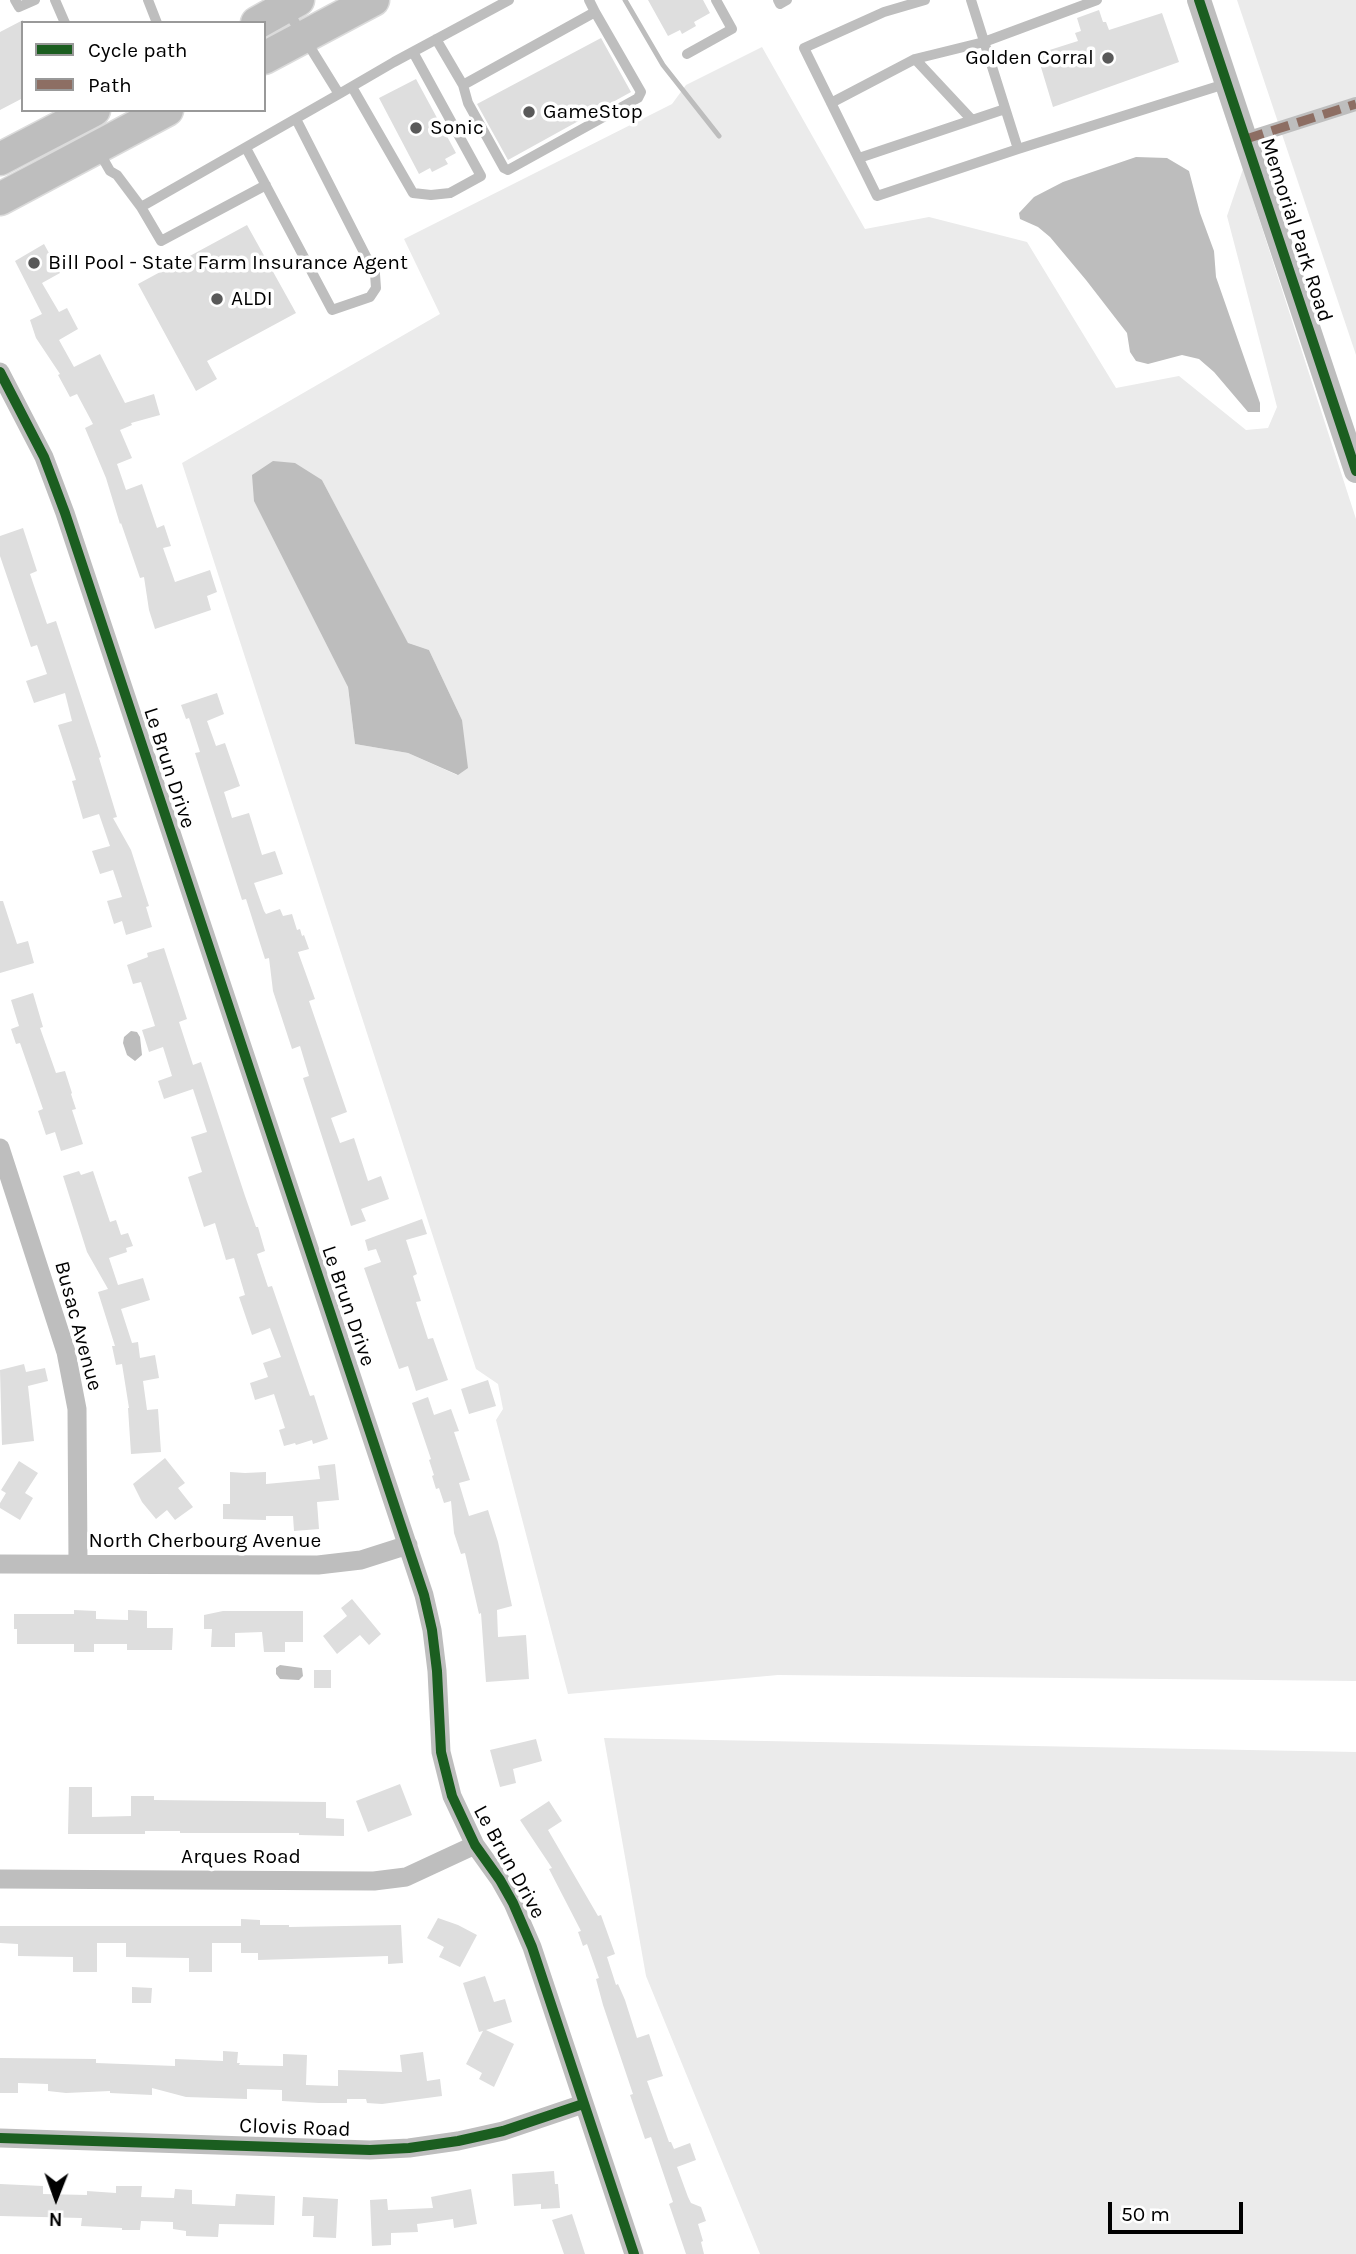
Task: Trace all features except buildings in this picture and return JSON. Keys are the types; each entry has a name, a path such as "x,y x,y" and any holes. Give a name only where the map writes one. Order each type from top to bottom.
{"main road":[{"path":"266,57 373,0"},
{"path":"260,21 289,2"},
{"path":"0,159 90,112"},
{"path":"0,199 163,112"}],"street":[{"name":"Memorial Park Road","path":"1199,0 1356,471"},
{"path":"1246,139 1356,103"},
{"name":"Le Brun Drive","path":"0,372 6,398 44,457 65,513 424,1595 432,1630 444,1774 475,1845 513,1903 532,1947 634,2254"},
{"name":"Busac Avenue","path":"0,1148 66,1352 77,1409 78,1564"},
{"name":"North Cherbourg Avenue","path":"0,1564 318,1565 361,1560 408,1545"},
{"name":"Arques Road","path":"0,1879 374,1881 406,1877 475,1845"},
{"name":"Clovis Road","path":"0,2138 370,2150 409,2148 503,2131 583,2104"}],"lane":[{"path":"15,0 19,7 35,0"},
{"path":"55,0 64,21"},
{"path":"148,0 156,21"},
{"path":"141,207 509,0"},
{"path":"436,39 463,85 468,103 504,168 508,170 638,98 641,92 589,0"},
{"path":"687,54 732,29 716,0"},
{"path":"778,0 780,4 787,0"},
{"path":"925,0 884,12 804,48 877,196 1227,83"},
{"path":"971,0 1018,149"},
{"path":"831,103 915,59 984,42 1097,0"},
{"path":"289,2 304,37 339,94"},
{"path":"463,85 595,12"},
{"path":"352,87 412,192 431,195 450,193 481,176 414,52"},
{"path":"915,59 972,120"},
{"path":"859,158 1005,108"},
{"path":"246,148 332,310 370,297 376,288 375,274 296,119"},
{"path":"97,148 110,172 117,175 141,207 161,241 266,186"}],"shaded area":[{"path":"1237,0 1356,0 1356,355"},
{"path":"762,47 865,229 929,217 1027,242 1116,388 1179,376 1246,430 1268,428 1277,407 1227,216 1243,169 1356,519 1356,1681 778,1675 568,1694 496,1420 503,1409 498,1384 476,1369 182,463 440,314 404,239 672,104 686,85","holes":["322,480 408,644 429,650 462,720 457,775 408,753 355,744"]},
{"path":"1136,157 1167,158 1189,171 1214,251 1216,277 1260,403 1260,412 1248,412 1214,372 1199,359 1182,355 1148,364 1136,361 1130,352 1127,333 1086,280 1050,237 1038,227 1020,219 1019,213 1034,197 1063,182"},
{"path":"273,461 295,463 322,480 408,643 429,650 462,720 468,768 458,775 408,753 355,744 348,687 254,501 252,475"},
{"path":"131,1031 137,1032 140,1037 142,1055 135,1061 127,1055 123,1043 124,1037"},
{"path":"280,1665 302,1668 303,1676 299,1680 280,1679 276,1668"},
{"path":"604,1738 1356,1752 1356,2254 760,2254 646,1976"}],"waterway":[{"path":"625,0 663,65 719,136"}],"marked path":[{"path":"1246,139 1356,104"}],"cycle path":[{"path":"1199,0 1356,471"},
{"path":"0,372 44,457 65,513 424,1595 437,1671 441,1752 452,1796 475,1845 513,1903 532,1947 634,2254"},
{"path":"0,2138 370,2150 409,2148 503,2131 583,2104"}],"place":[{"name":"Golden Corral","path":"1108,58"},
{"name":"GameStop","path":"529,112"},
{"name":"Sonic","path":"416,128"},
{"name":"Bill Pool - State Farm Insurance Agent","path":"34,263"},
{"name":"ALDI","path":"217,299"}]}
